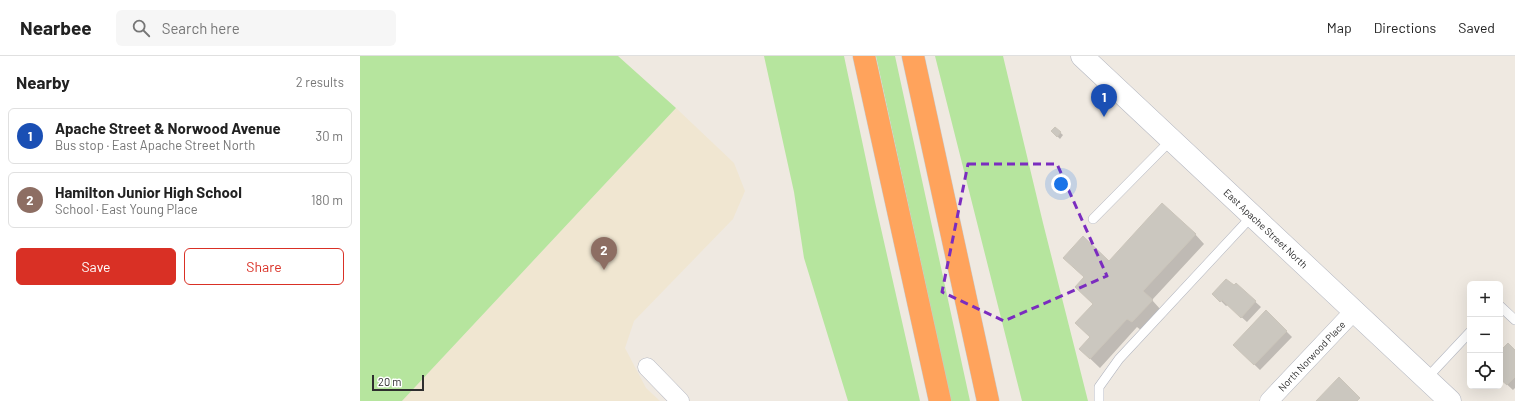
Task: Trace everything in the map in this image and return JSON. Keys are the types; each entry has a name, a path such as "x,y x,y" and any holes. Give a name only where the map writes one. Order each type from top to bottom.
{"highway":[{"path":"864,56 940,401"},
{"path":"913,56 988,401"},
{"path":"972,326 998,401"}],"main road":[{"name":"East Apache Street North","path":"1082,56 1450,401"}],"street":[{"name":"North Norwood Place","path":"1269,401 1354,311"},
{"path":"648,367 680,401"}],"lane":[{"path":"1093,219 1171,140"},
{"path":"1099,401 1099,387 1119,358 1252,216"},
{"path":"1503,309 1515,320"},
{"path":"1426,378 1467,335"}],"highlighted area":[{"path":"968,164 1057,164 1107,276 1004,321 942,292"}],"shaded area":[{"path":"676,108 734,163 745,191 733,219 634,321 625,348 646,388 660,401 402,401"}],"green space":[{"path":"360,56 618,56 676,108 402,401 360,401"},
{"path":"764,56 844,56 920,401 848,401 804,258 794,192"},
{"path":"876,56 895,56 970,401 951,401"},
{"path":"935,56 1003,56 1088,401 1022,401"}],"building":[{"path":"1055,127 1061,132 1057,137 1051,131"},
{"path":"1162,203 1196,234 1143,291 1153,300 1132,322 1127,319 1090,359 1079,349 1090,337 1075,323 1093,304 1075,287 1084,277 1063,258 1083,236 1109,261"},
{"path":"1226,279 1234,285 1236,283 1256,301 1241,318 1222,300 1220,302 1212,294"},
{"path":"1266,310 1287,331 1254,365 1233,345"},
{"path":"1508,343 1515,350 1515,377 1507,385 1503,382 1503,348"},
{"path":"1339,377 1360,398 1357,401 1316,401"}],"place":[{"name":"Apache Street & Norwood Avenue","path":"1104,117"},
{"name":"Hamilton Junior High School","path":"604,270"}]}
